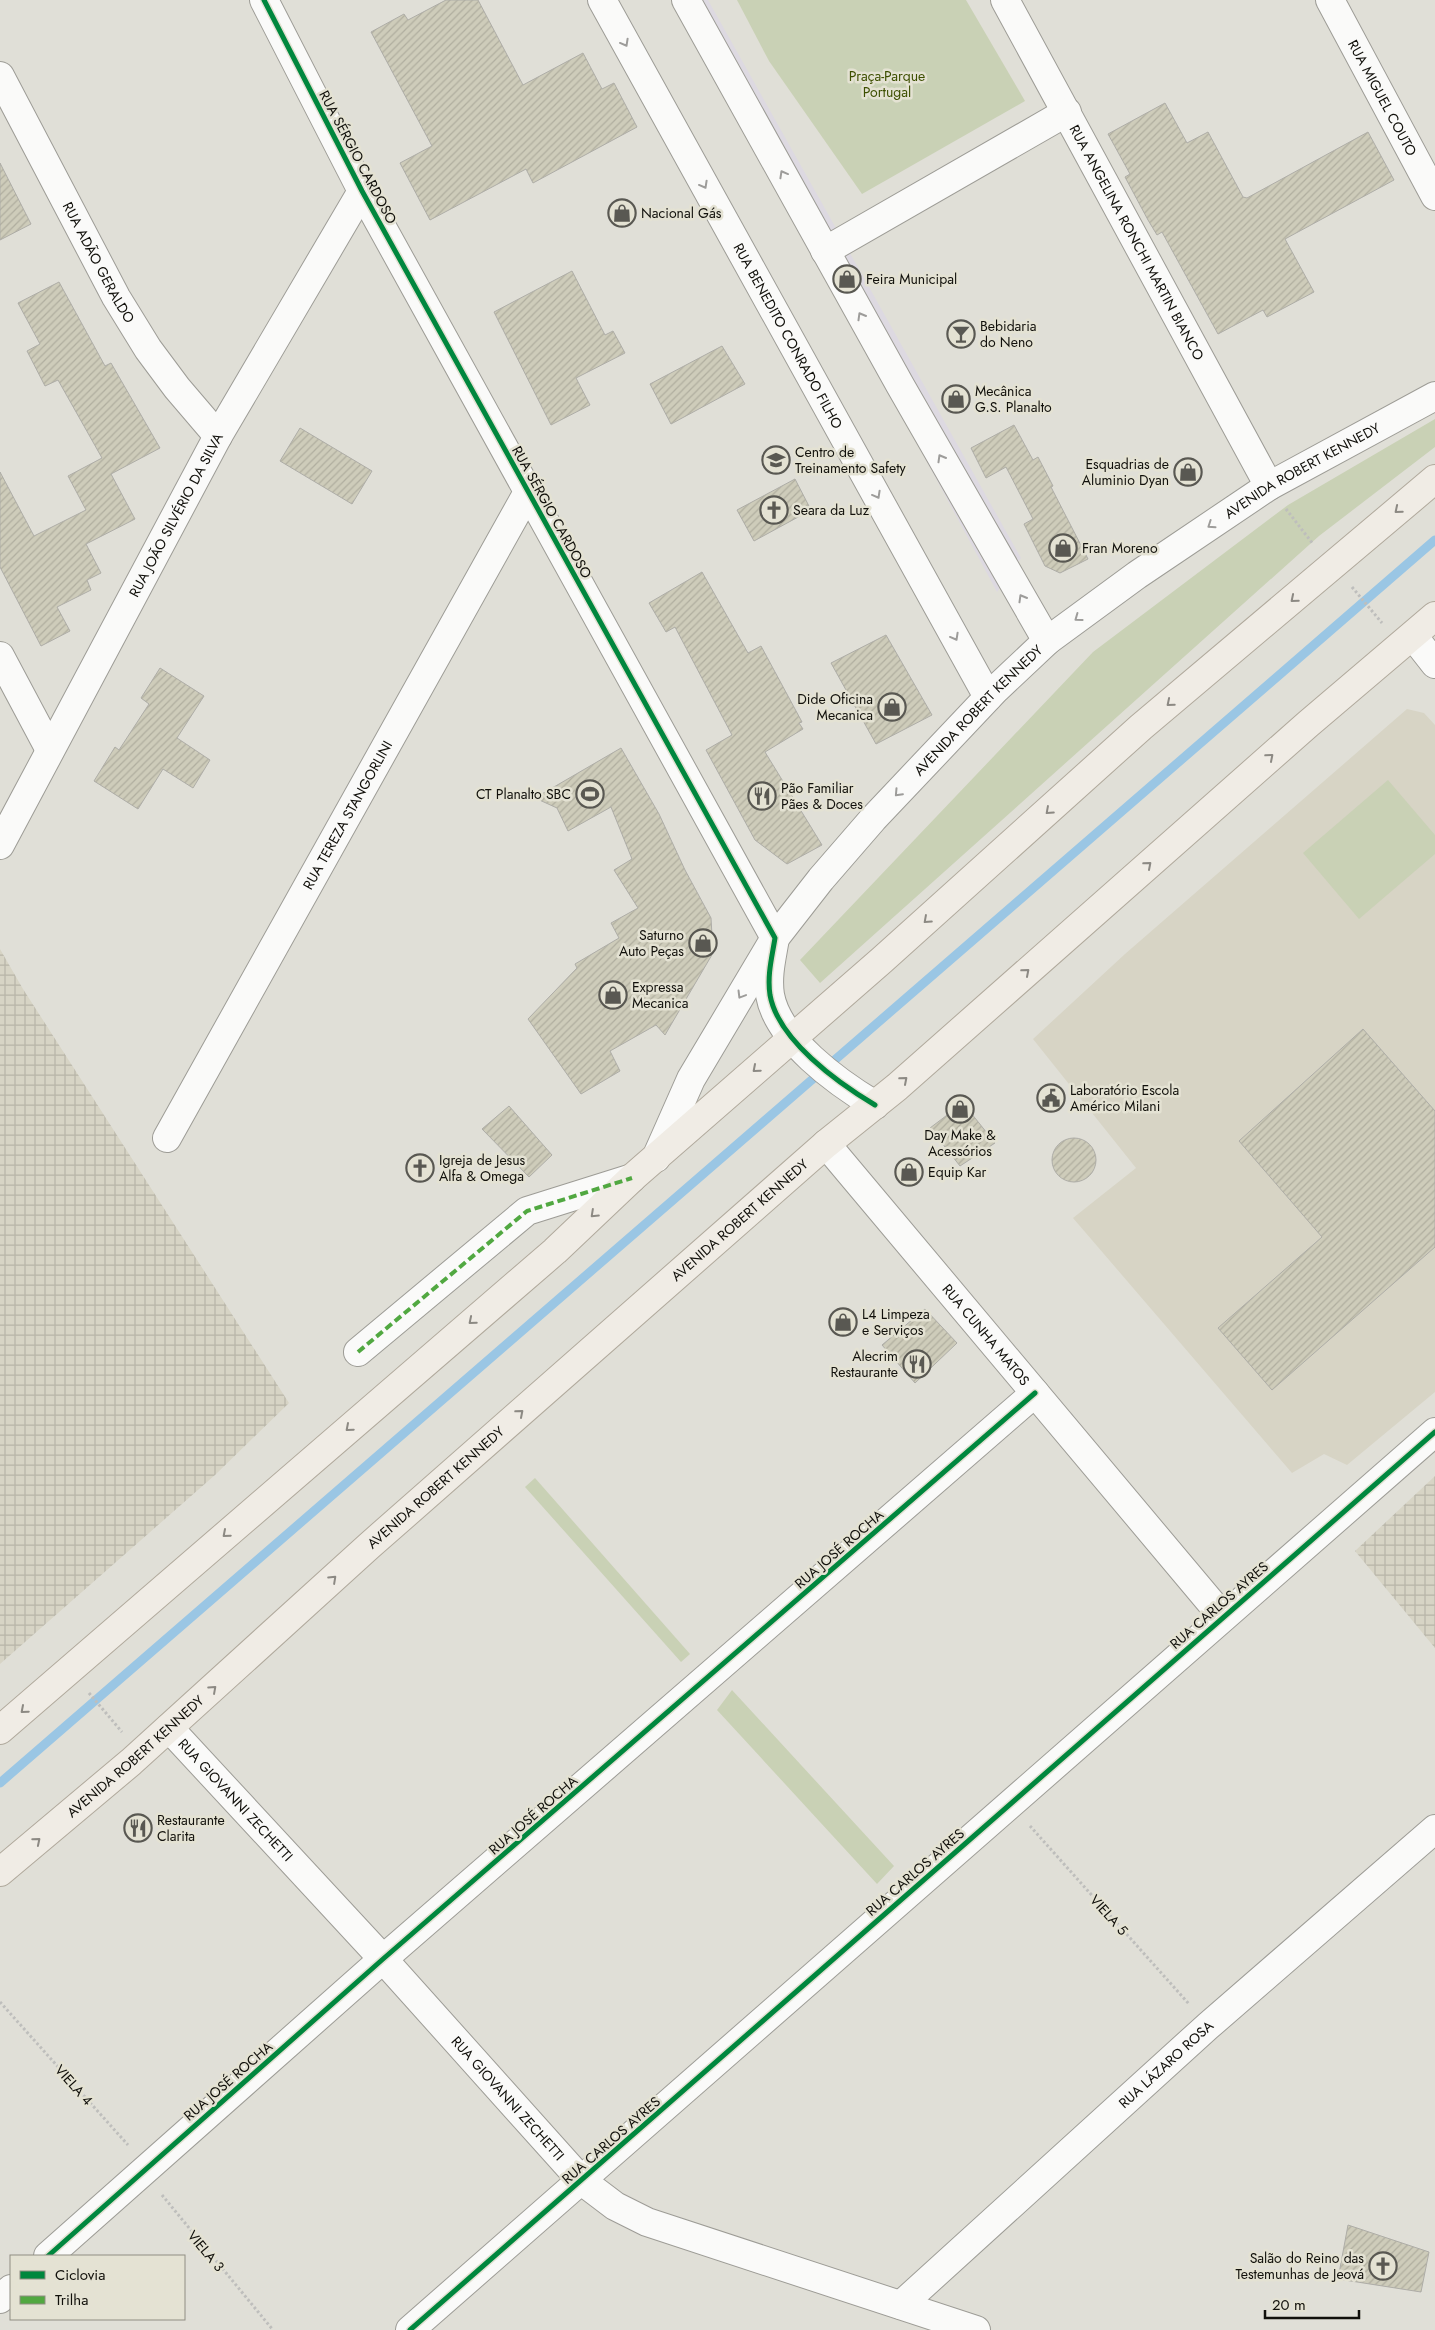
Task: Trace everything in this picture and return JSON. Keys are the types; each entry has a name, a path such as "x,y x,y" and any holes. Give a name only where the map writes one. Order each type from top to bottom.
{"main road":[{"name":"AVENIDA ROBERT KENNEDY","path":"0,1730 555,1251 632,1178 800,1046 1141,727 1341,576 1435,479"},
{"name":"AVENIDA ROBERT KENNEDY","path":"0,1872 169,1728 369,1546 826,1144 866,1100 1435,616"}],"street":[{"name":"RUA SÉRGIO CARDOSO","path":"264,0 362,191 775,938"},
{"name":"RUA BENEDITO CONRADO FILHO","path":"602,0 988,696"},
{"path":"686,0 825,251 1047,641"},
{"name":"RUA ANGELINA RONCHI MARTIN BIANCO","path":"1005,0 1269,486"},
{"name":"RUA MIGUEL COUTO","path":"1330,0 1435,196"},
{"name":"RUA ADÃO GERALDO","path":"0,76 120,304 148,349 177,388 218,436"},
{"path":"825,251 1067,112"},
{"name":"RUA JOÃO SILVÉRIO DA SILVA","path":"0,845 218,436 362,191"},
{"name":"AVENIDA ROBERT KENNEDY","path":"656,1158 691,1080 775,938 821,879 988,696 1047,641 1137,575 1269,486 1435,396"},
{"name":"RUA TEREZA STANGORLINI","path":"167,1138 528,492"},
{"path":"1413,636 1435,664"},
{"path":"0,656 50,750"},
{"path":"775,938 768,975 770,996 778,1017 800,1046 830,1076 866,1100"},
{"name":"RUA CUNHA MATOS","path":"826,1144 1223,1617"},
{"name":"AVENIDA ROBERT KENNEDY","path":"358,1352 527,1211 632,1178"},
{"name":"RUA JOSÉ ROCHA","path":"49,2255 383,1959 1035,1393"},
{"name":"RUA CARLOS AYRES","path":"410,2330 1435,1432"},
{"name":"RUA GIOVANNI ZECHETTI","path":"169,1728 383,1959 582,2181 615,2206 647,2222 976,2330"},
{"name":"RUA LÁZARO ROSA","path":"901,2305 1208,2026 1435,1829"},
{"path":"0,2299 10,2290"}],"path":[{"path":"1269,486 1341,576 1384,625"},
{"path":"88,1691 120,1729"}],"shaded area":[{"name":"Feira Municipal","path":"679,0 708,0 1021,558 997,592"},
{"path":"1407,709 1424,713 1435,725 1435,1392 1347,1465 1324,1454 1292,1473 1073,1218 1136,1168 1033,1039 1125,954"},
{"path":"0,949 23,989 289,1403 215,1475 0,1664"},
{"path":"1435,1476 1435,1648 1355,1551"}],"green space":[{"name":"Praça-Parque Portugal","path":"737,0 966,0 1025,101 862,194 769,61"},
{"path":"1435,419 1435,447 1319,536 820,983 800,960 1093,652 1288,505"},
{"path":"1388,780 1435,835 1435,854 1359,919 1303,853"},
{"path":"535,1478 690,1654 681,1662 525,1487"},
{"path":"732,1690 894,1866 877,1884 717,1710"}],"building":[{"path":"446,0 478,0 523,85 583,53 602,89 614,83 637,127 533,183 526,169 430,220 400,163 432,146 371,32 404,14 408,20"},
{"path":"1165,103 1187,143 1208,132 1243,197 1247,198 1368,132 1394,180 1285,239 1314,292 1267,317 1263,310 1218,334 1162,232 1157,235 1148,220 1125,177 1130,174 1108,134"},
{"path":"0,163 31,224 0,240"},
{"path":"572,271 605,335 613,331 625,353 576,378 590,405 551,425 494,312"},
{"path":"59,282 105,366 111,363 160,448 111,474 135,519 86,544 101,573 87,580 91,590 57,607 70,631 41,646 0,567 0,472 34,536 86,510 68,476 102,458 58,380 45,386 27,351 40,344 18,303"},
{"path":"722,346 745,384 671,424 650,384"},
{"path":"1014,425 1033,460 1038,457 1053,486 1051,487 1088,559 1060,573 1045,566 1024,524 1033,519 1006,467 986,478 971,448"},
{"path":"300,428 372,471 352,504 280,461"},
{"name":"Seara da Luz","path":"795,479 811,510 754,541 737,510"},
{"path":"702,572 748,653 761,646 802,722 799,723 803,729 765,752 822,845 787,864 755,840 706,750 732,735 675,627 666,632 649,603"},
{"path":"886,635 932,715 876,744 831,663"},
{"path":"160,668 204,696 177,738 210,760 193,788 163,769 138,809 94,781 115,747 119,750 149,704 141,698"},
{"path":"621,748 659,814 685,870 711,918 713,953 665,1035 656,1025 610,1051 620,1071 581,1094 528,1019 577,968 575,964 619,938 611,923 638,908 614,870 632,859 611,807 568,831 557,808 535,798"},
{"path":"1363,1029 1435,1111 1435,1247 1272,1390 1218,1328 1322,1237 1239,1141"},
{"path":"963,1103 995,1143 960,1166 930,1128"},
{"path":"509,1106 552,1155 529,1177 482,1129"},
{"path":"1078,1138 1090,1144 1095,1151 1095,1169 1090,1176 1083,1181 1070,1182 1062,1179 1055,1172 1052,1156 1055,1148 1062,1141"},
{"name":"Alecrim Restaurante","path":"925,1309 957,1343 915,1383 882,1345"},
{"name":"Salão do Reino das Testemunhas de Jeová","path":"1348,2225 1429,2252 1421,2292 1338,2279"}],"waterway":[{"path":"0,1783 1435,540"}],"marked path":[{"path":"358,1352 527,1211 632,1178"}],"cycle path":[{"path":"264,0 362,191 775,938 769,980 770,995 775,1012 797,1044 812,1059 844,1085 875,1105"},
{"path":"49,2255 383,1959 1035,1393"},
{"path":"410,2330 1435,1432"}],"place":[{"name":"Nacional Gás","path":"622,213"},
{"name":"Feira Municipal","path":"847,279"},
{"name":"Bebidaria do Neno","path":"961,334"},
{"name":"Mecânica G.S. Planalto","path":"956,399"},
{"name":"Centro de Treinamento Safety","path":"776,460"},
{"name":"Esquadrias de Aluminio Dyan","path":"1188,472"},
{"name":"Seara da Luz","path":"774,510"},
{"name":"Fran Moreno","path":"1063,548"},
{"name":"Dide Oficina Mecanica","path":"892,707"},
{"name":"CT Planalto SBC","path":"590,794"},
{"name":"Pão Familiar Pães & Doces","path":"762,796"},
{"name":"Saturno Auto Peças","path":"703,943"},
{"name":"Expressa Mecanica","path":"613,995"},
{"name":"Laboratório Escola Américo Milani","path":"1051,1098"},
{"name":"Day Make & Acessórios","path":"960,1109"},
{"name":"Igreja de Jesus Alfa & Omega","path":"420,1168"},
{"name":"Equip Kar","path":"909,1172"},
{"name":"L4 Limpeza e Serviços","path":"843,1322"},
{"name":"Alecrim Restaurante","path":"917,1364"},
{"name":"Restaurante Clarita","path":"138,1828"},
{"name":"Salão do Reino das Testemunhas de Jeová","path":"1383,2266"}]}
